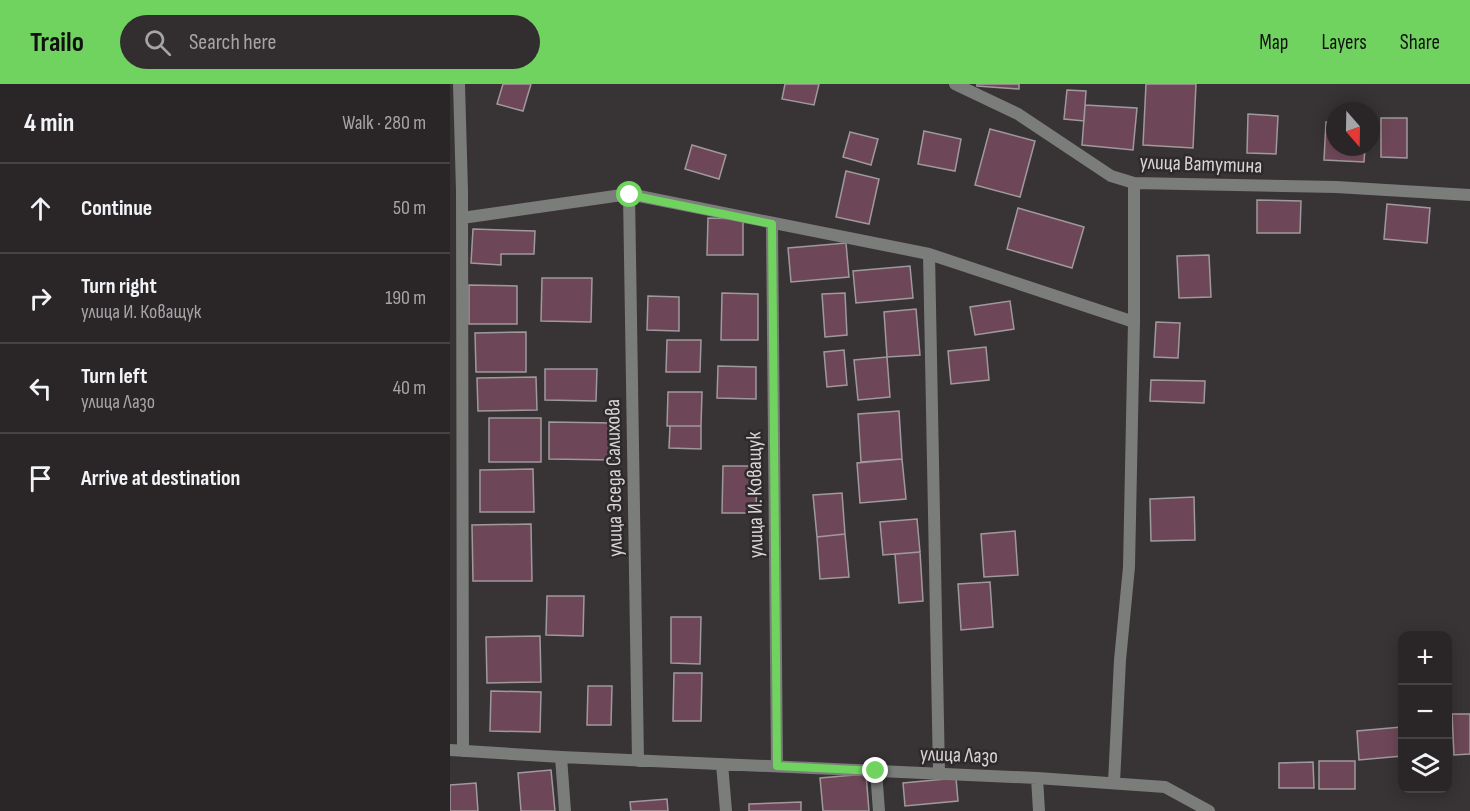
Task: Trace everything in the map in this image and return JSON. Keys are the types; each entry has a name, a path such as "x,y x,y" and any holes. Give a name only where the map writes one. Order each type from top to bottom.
{"street":[{"path":"456,750 462,218 459,84"},
{"name":"улица Ватутина","path":"955,84 1018,114 1111,176 1134,183 1336,187 1470,195"},
{"path":"1114,783 1120,660 1129,567 1134,322 1134,183"},
{"path":"462,218 630,195 929,254 1134,322"},
{"name":"улица Эседа Салихова","path":"630,195 638,761"},
{"name":"улица И. Коващук","path":"772,224 777,766"},
{"path":"929,254 939,773"},
{"name":"улица Лазо","path":"456,750 638,761 1037,778 1166,787 1193,806 1209,811"},
{"path":"561,757 565,811"},
{"path":"722,764 726,811"},
{"path":"876,771 879,811"},
{"path":"1037,778 1039,811"}],"building":[{"path":"503,84 531,84 523,111 497,104"},
{"path":"785,84 819,84 814,105 782,99"},
{"path":"977,84 1019,84 1019,89 977,86"},
{"path":"1146,84 1196,84 1193,148 1143,145"},
{"path":"1067,90 1086,91 1084,121 1064,119"},
{"path":"1085,105 1137,108 1133,150 1082,145"},
{"path":"1248,114 1278,116 1276,154 1247,153"},
{"path":"1381,118 1407,118 1407,158 1381,157"},
{"path":"1326,122 1326,156 1364,156 1364,162 1324,160"},
{"path":"990,129 1035,141 1020,197 975,185"},
{"path":"924,131 961,139 955,171 918,164"},
{"path":"850,132 878,139 871,165 843,157"},
{"path":"692,145 726,155 719,179 685,169"},
{"path":"846,171 879,179 869,224 836,217"},
{"path":"1257,200 1301,201 1300,233 1257,233"},
{"path":"1387,204 1430,208 1427,243 1384,239"},
{"path":"1018,208 1084,227 1072,268 1007,249"},
{"path":"708,218 743,219 743,255 707,255"},
{"path":"473,229 535,231 534,254 501,254 501,265 471,263"},
{"path":"846,243 849,277 791,282 788,248"},
{"path":"1209,255 1211,297 1179,298 1177,256"},
{"path":"910,266 913,298 856,303 853,271"},
{"path":"542,278 592,278 591,322 541,321"},
{"path":"469,285 517,286 517,324 469,324"},
{"path":"722,293 758,294 758,340 721,340"},
{"path":"845,293 847,335 825,337 822,294"},
{"path":"648,296 679,297 679,331 647,330"},
{"path":"1010,301 1014,329 975,335 970,307"},
{"path":"916,309 920,355 887,357 884,312"},
{"path":"1156,322 1180,323 1178,358 1154,357"},
{"path":"526,332 526,372 476,372 475,333"},
{"path":"667,340 701,340 700,372 666,372"},
{"path":"986,347 989,380 951,384 948,351"},
{"path":"844,350 847,385 827,387 824,352"},
{"path":"887,357 890,397 858,400 854,360"},
{"path":"718,366 756,367 756,399 717,398"},
{"path":"545,369 597,369 596,401 545,400"},
{"path":"536,377 537,410 478,411 477,378"},
{"path":"1151,380 1205,381 1204,403 1150,401"},
{"path":"668,392 702,392 701,426 667,426"},
{"path":"899,411 902,459 861,462 858,414"},
{"path":"489,418 541,418 541,462 489,462"},
{"path":"549,422 614,423 614,460 549,459"},
{"path":"670,426 701,426 701,449 669,448"},
{"path":"902,459 906,499 860,503 857,463"},
{"path":"723,466 757,466 756,513 722,513"},
{"path":"533,469 534,512 480,512 480,470"},
{"path":"842,493 845,534 817,537 813,495"},
{"path":"1194,497 1195,540 1151,541 1150,499"},
{"path":"917,519 920,552 883,555 880,522"},
{"path":"531,524 532,581 473,581 472,525"},
{"path":"1015,531 1018,575 984,577 981,534"},
{"path":"845,534 849,577 820,579 817,537"},
{"path":"920,552 923,601 899,603 895,554"},
{"path":"990,582 993,627 961,630 958,584"},
{"path":"547,596 584,596 583,636 546,635"},
{"path":"671,617 701,617 700,664 671,663"},
{"path":"540,636 541,682 487,683 486,637"},
{"path":"674,673 702,673 701,721 673,721"},
{"path":"588,686 612,686 611,725 587,725"},
{"path":"491,691 541,692 540,732 490,731"},
{"path":"1452,714 1470,714 1470,754 1454,755"},
{"path":"1398,727 1398,756 1359,760 1357,731"},
{"path":"1319,761 1355,761 1355,789 1319,789"},
{"path":"1313,762 1314,788 1279,788 1279,763"},
{"path":"551,770 555,811 521,811 518,773"},
{"path":"866,774 869,811 823,811 820,778"},
{"path":"956,778 958,801 905,806 903,783"},
{"path":"476,783 478,811 450,811 450,785"},
{"path":"667,799 668,811 631,811 630,802"},
{"path":"801,802 801,811 749,811 749,804"}],"route":[{"path":"630,195 772,224 777,766 876,771"}]}
